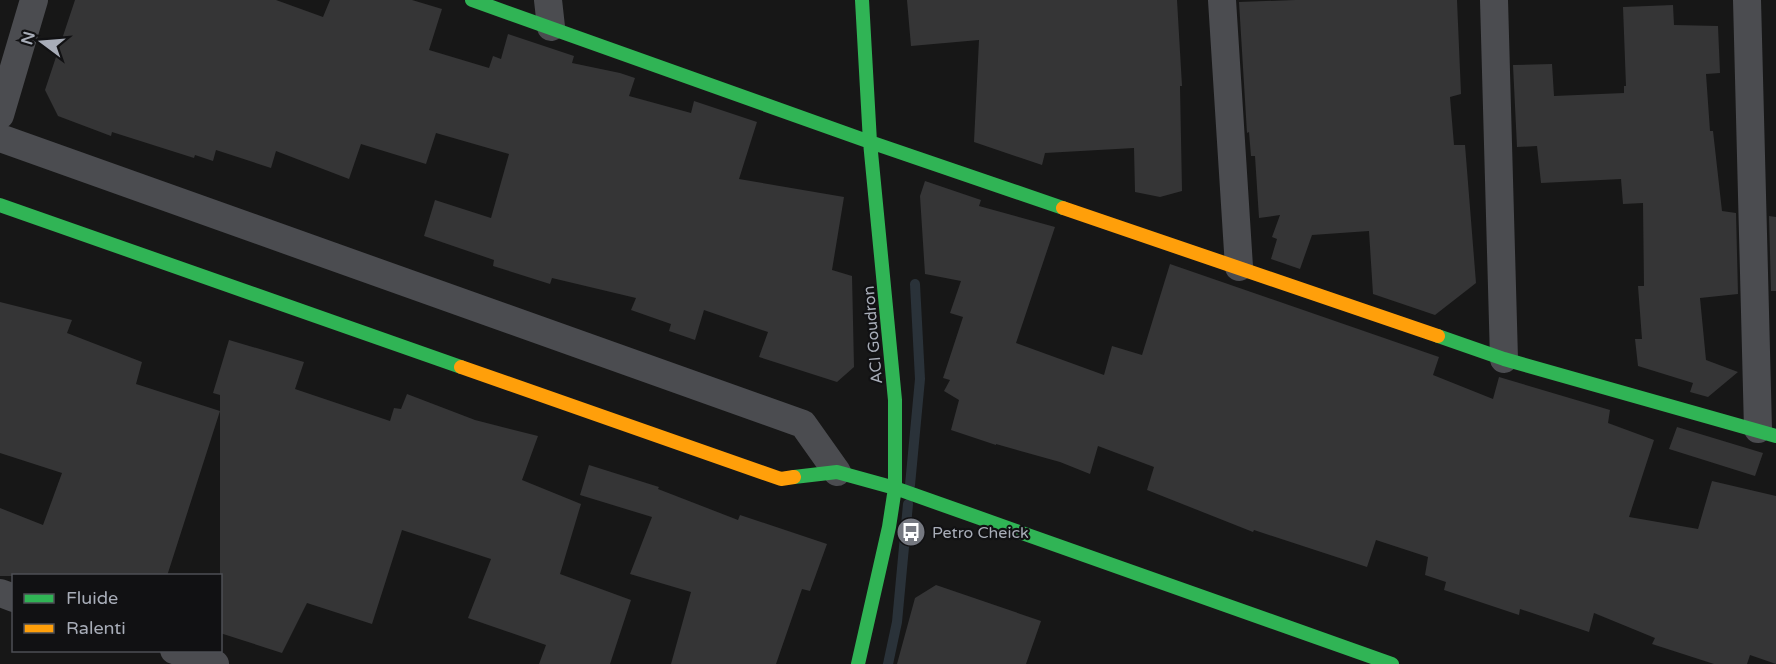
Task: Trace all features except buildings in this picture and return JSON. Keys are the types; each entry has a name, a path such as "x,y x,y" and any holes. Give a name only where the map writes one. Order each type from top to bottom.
{"street":[{"path":"0,115 34,0"},
{"path":"472,0 550,13 870,142 1504,359 1767,433 1747,0"},
{"name":"ACI Goudron","path":"858,664 889,527 895,488 895,400 870,142 862,0"},
{"path":"1222,0 1239,267"},
{"path":"1494,0 1504,359"},
{"path":"0,138 803,424 837,472"},
{"path":"0,205 781,479 837,472 895,488 1392,664"},
{"path":"177,652 215,664"}],"waterway":[{"path":"910,485 920,379 915,284"},
{"path":"888,664 897,622 908,504"}],"traffic: fast":[{"path":"472,0 870,142 1063,208"},
{"path":"858,664 889,527 895,488 895,400 870,142 862,0"},
{"path":"0,205 461,367"},
{"path":"1438,336 1504,359 1776,436"},
{"path":"794,477 837,472 895,488 1392,664"}],"traffic: slow":[{"path":"1063,208 1438,336"},
{"path":"461,367 781,479 794,477"}],"place":[{"name":"Petro Cheick","path":"911,532"}]}
